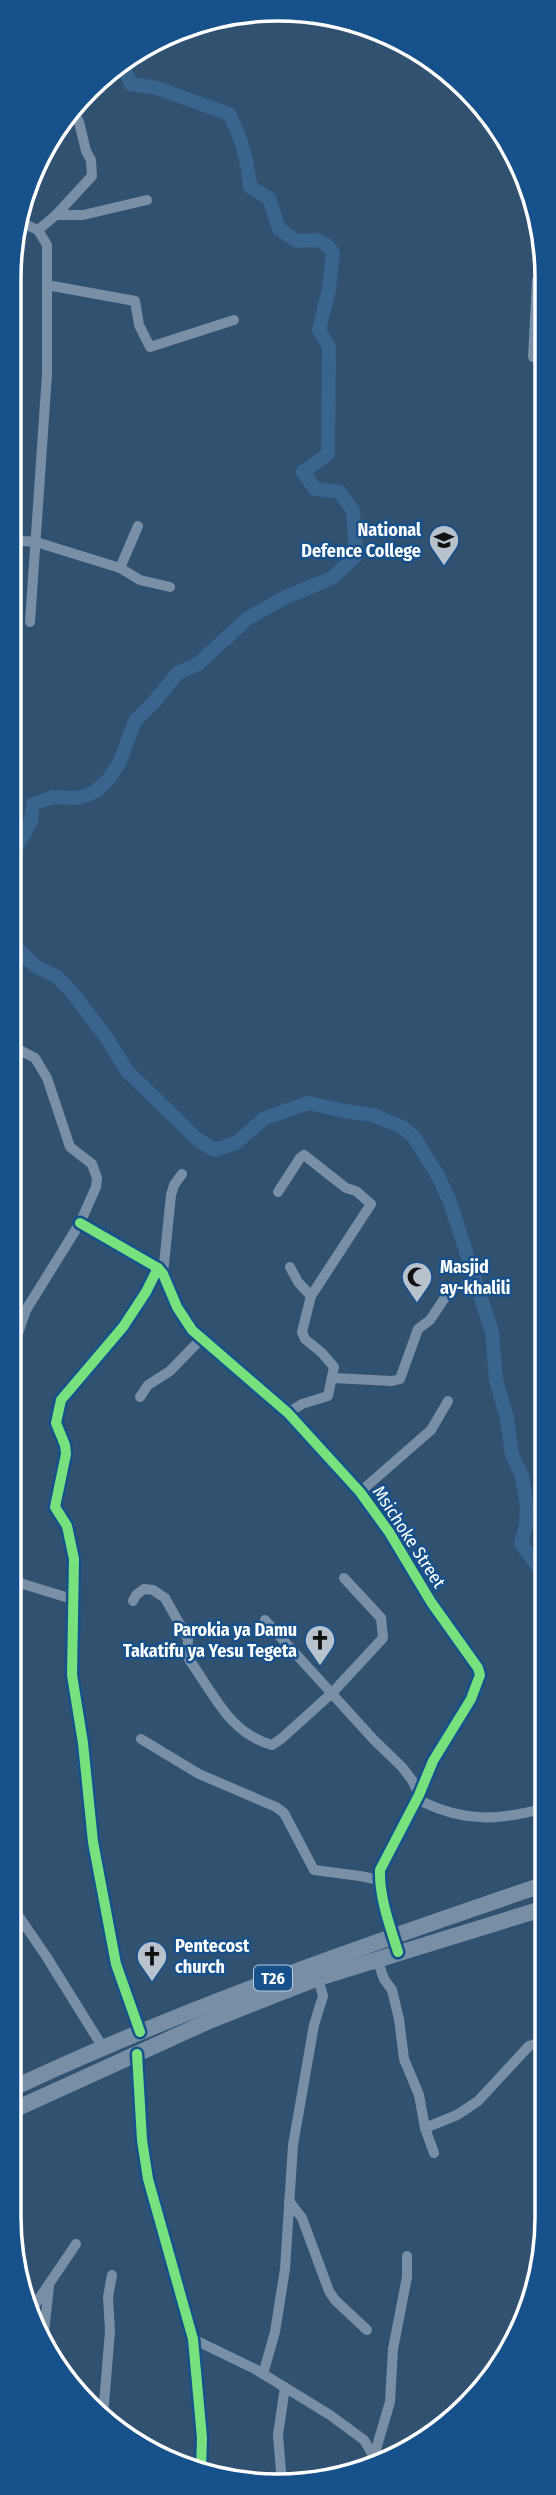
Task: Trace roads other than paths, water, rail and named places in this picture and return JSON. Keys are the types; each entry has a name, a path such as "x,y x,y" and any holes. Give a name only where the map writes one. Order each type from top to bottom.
{"highway":[{"name":"T26","path":"21,2084 102,2046 244,1989 535,1887"},
{"name":"T26","path":"21,2107 209,2021 318,1978 535,1911"}],"street":[{"path":"38,230 56,215 92,176 91,160 77,118"},
{"path":"56,215 83,215 147,200"},
{"path":"27,225 38,230 47,244 47,374 30,622"},
{"path":"47,285 135,301 139,324 150,347 234,320"},
{"path":"533,357 535,319"},
{"path":"120,568 138,527"},
{"path":"21,541 36,542 120,568 140,580 170,587"},
{"path":"21,1051 35,1058 47,1078 70,1147 96,1170 96,1187 80,1223 26,1310 21,1325"},
{"path":"278,1192 304,1155 346,1188 356,1191 371,1205 311,1296 302,1332 309,1345 330,1361 335,1371 328,1396 302,1404 288,1413"},
{"path":"140,2032 116,1964 93,1842 83,1743 72,1675 72,1599 75,1578 71,1540 67,1526 55,1507 66,1454 56,1423 61,1400 123,1327 161,1271 171,1195 182,1174"},
{"path":"80,1223 161,1271"},
{"path":"290,1267 298,1282 311,1296"},
{"name":"Msichoke Street","path":"161,1271 185,1322 288,1413 360,1492 389,1532 431,1602 475,1662 480,1675 471,1699 433,1761 419,1795 383,1861 379,1880"},
{"path":"333,1378 392,1381 400,1379 418,1329 430,1320 444,1299"},
{"path":"140,1396 148,1385 170,1371 202,1338"},
{"path":"360,1492 431,1430 448,1401"},
{"path":"133,1601 144,1589 153,1590 165,1598 188,1639 187,1654 190,1661 216,1704 258,1741 272,1745 332,1693 383,1638 381,1618 344,1578"},
{"path":"21,1584 72,1599"},
{"path":"265,1619 401,1767 424,1802 467,1816 495,1819 535,1811"},
{"path":"142,1739 199,1774 276,1807 284,1813 314,1870 379,1880 398,1952"},
{"path":"21,1920 102,2046"},
{"path":"377,1959 384,1979 392,1990 400,2019 404,2059 419,2095 425,2128 434,2153"},
{"path":"263,2374 275,2332 281,2297 292,2152 314,2025 323,1996 318,1978"},
{"path":"425,2128 457,2115 478,2101 529,2046 535,2044"},
{"path":"137,2054 142,2140 148,2179 193,2339 202,2438 201,2462"},
{"path":"289,2201 302,2218 329,2291 367,2330"},
{"path":"36,2303 76,2244"},
{"path":"377,2453 390,2402 393,2349 407,2277 407,2256"},
{"path":"104,2406 110,2331 108,2297 112,2275"},
{"path":"45,2324 49,2284"},
{"path":"193,2339 263,2374 330,2415 363,2440 373,2455"},
{"path":"281,2474 278,2435 285,2387"}],"waterway":[{"path":"21,839 31,821 33,804 53,797 78,798 95,792 109,779 120,761 135,721 178,673 198,664 248,618 286,597 332,578 356,556 353,511 340,492 315,489 303,472 328,454 329,347 319,330 329,289 333,253 327,245 317,240 297,241 279,229 269,198 250,187 244,149 229,114 157,88 131,84 125,72"},
{"path":"21,952 35,966 56,976 71,991 106,1037 127,1071 197,1139 214,1150 236,1143 265,1118 309,1103 373,1115 402,1127 414,1137 450,1202 492,1332 496,1380 507,1418 512,1455 522,1476 527,1506 526,1526 521,1543 535,1563"}],"place":[{"name":"National Defence College","path":"444,567"},
{"name":"Masjid ay-khalili","path":"417,1304"},
{"name":"Parokia ya Damu Takatifu ya Yesu Tegeta","path":"320,1667"},
{"name":"Pentecost church","path":"152,1983"}]}
